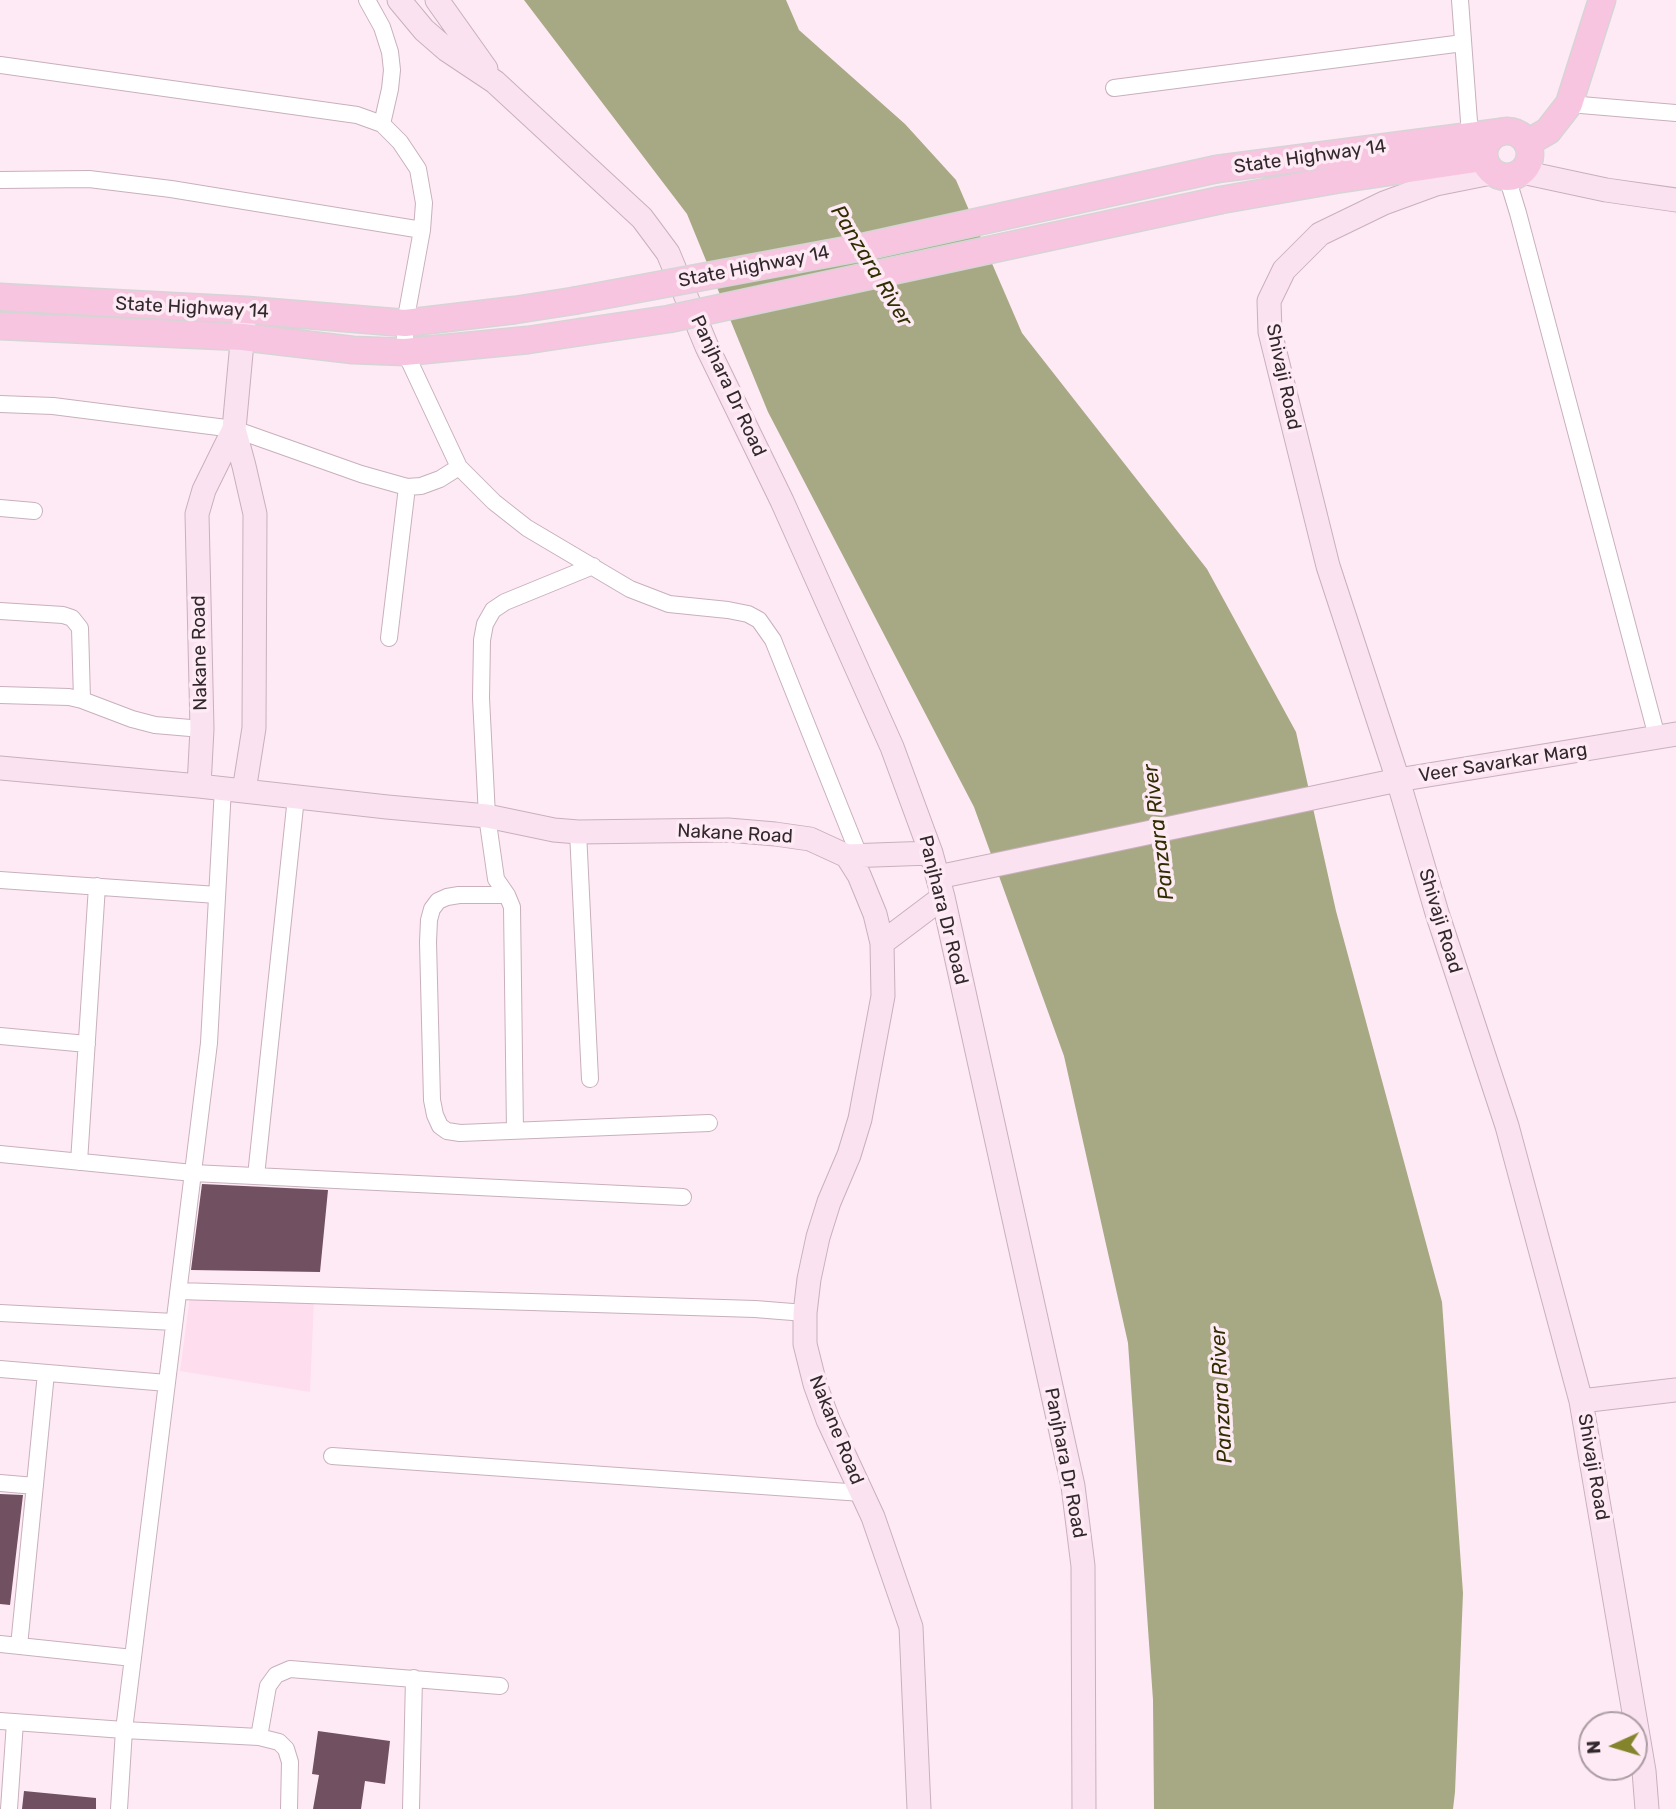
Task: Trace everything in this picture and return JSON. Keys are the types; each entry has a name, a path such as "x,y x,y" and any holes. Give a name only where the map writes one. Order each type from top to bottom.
{"main road":[{"path":"1527,143 1548,131 1569,104 1602,0"},
{"path":"1501,132 1516,133 1522,137 1530,151 1530,159 1501,170 1487,142 1501,132"},
{"name":"State Highway 14","path":"0,297 246,310 405,323 573,301 863,247 1217,169 1501,132"},
{"name":"State Highway 14","path":"0,326 243,337 353,350 405,352 528,340 669,319 1221,200 1335,180 1501,170"}],"street":[{"path":"367,0 382,27 390,52 390,89 382,124"},
{"name":"Panjhara Dr Road","path":"399,0 424,30 447,50 495,82 642,218 668,253 708,347 782,501 892,747 931,853 940,887 1073,1486 1083,1566 1084,1809"},
{"name":"Panjhara Dr Road","path":"436,0 495,82"},
{"path":"1460,0 1470,135"},
{"path":"1114,88 1463,43"},
{"path":"0,65 357,115 382,124 400,142 418,169 424,203 422,230 405,323 405,352 459,467 494,502 527,528 630,589 669,604 728,610 748,614 760,620 773,640 853,856 931,853"},
{"path":"1569,104 1676,113"},
{"path":"1501,170 1676,200"},
{"path":"1501,170 1522,227 1666,735"},
{"name":"Shivaji Road","path":"1501,170 1436,184 1410,193 1320,234 1284,270 1269,301 1270,332 1328,566 1507,1126 1581,1401 1644,1771 1647,1809"},
{"path":"0,180 89,179 171,189 422,230"},
{"name":"Nakane Road","path":"246,310 234,429 204,490 197,514 202,729 199,786 487,816 554,830 578,832 728,830 810,839 853,856 875,914 882,943 883,996 860,1119 818,1237 809,1279 805,1344 828,1420 873,1517 911,1627 919,1809"},
{"path":"0,404 53,406 234,429 361,474 407,487 421,486 440,479 459,467"},
{"path":"119,1809 124,1730 209,1043 217,895 233,789 254,728 255,514 234,429"},
{"path":"389,638 407,487"},
{"path":"0,508 34,511"},
{"path":"515,1131 512,907 496,879 487,816 481,698 482,640 485,624 493,610 505,602 593,566"},
{"path":"0,611 63,615 72,618 80,628 82,700"},
{"path":"0,695 69,697 131,719 202,729"},
{"name":"Veer Savarkar Marg","path":"940,887 978,867 1331,793 1666,735"},
{"path":"0,768 199,786"},
{"path":"256,1176 296,797"},
{"path":"578,832 590,1079"},
{"path":"0,880 217,895"},
{"path":"79,1162 97,886"},
{"path":"882,943 940,887"},
{"path":"507,895 459,895 438,901 432,909 428,942 432,1100 440,1126 447,1131 460,1133 709,1123"},
{"path":"0,1036 87,1044"},
{"path":"0,1154 193,1173 683,1197"},
{"path":"179,1291 755,1309 805,1313"},
{"path":"0,1313 174,1322"},
{"path":"0,1369 167,1383"},
{"path":"19,1646 46,1373"},
{"path":"1581,1401 1676,1391"},
{"path":"332,1456 862,1493"},
{"path":"0,1483 35,1486"},
{"path":"0,1644 133,1658"},
{"path":"259,1737 268,1686 276,1675 290,1669 500,1686"},
{"path":"411,1809 414,1678"},
{"path":"9,1809 7,1722 259,1737 279,1742 286,1749 290,1762 289,1809"}],"shaded area":[{"path":"190,1297 314,1300 310,1392 180,1371"}],"water":[{"name":"Panzara River","path":"524,0 786,0 799,30 905,124 956,180 1022,333 1207,569 1296,732 1336,911 1442,1302 1463,1593 1453,1809 1154,1809 1153,1700 1128,1343 1064,1056 974,807 768,412 687,214"}],"building":[{"path":"202,1184 328,1190 320,1272 191,1270"},
{"path":"0,1494 23,1495 10,1605 0,1604"},
{"path":"318,1731 390,1741 385,1784 365,1781 361,1809 313,1809 319,1775 312,1774"},
{"path":"24,1791 96,1798 96,1809 22,1809"}]}
